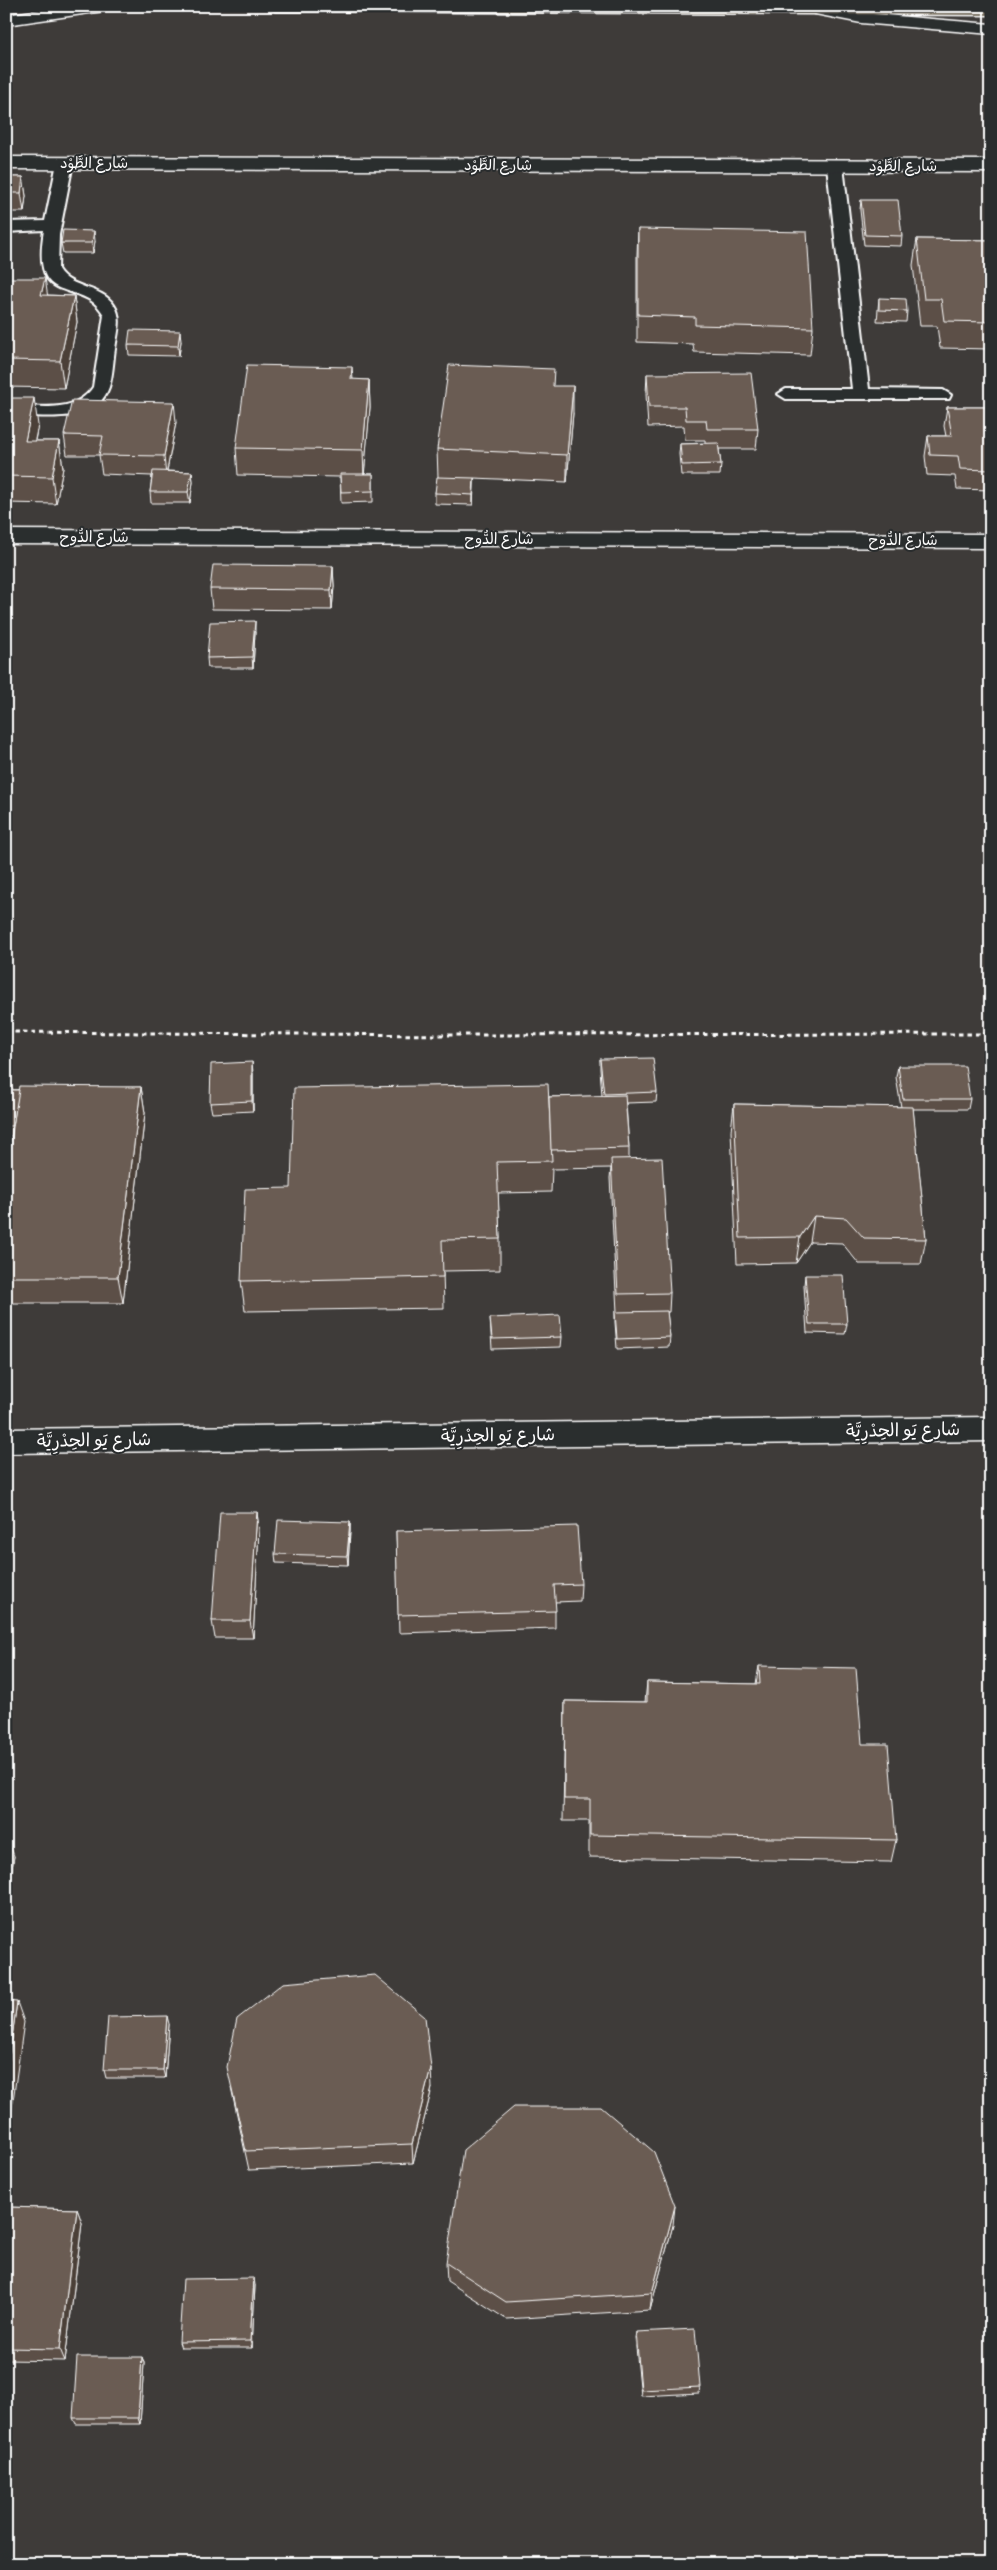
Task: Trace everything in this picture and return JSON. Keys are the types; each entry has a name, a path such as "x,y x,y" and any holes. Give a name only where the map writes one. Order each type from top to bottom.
{"main road":[{"path":"275,6 991,10"}],"street":[{"path":"6,20 104,6"},
{"path":"816,9 906,22 991,28"},
{"name":"شارع الطَّوْد","path":"6,163 991,166"},
{"name":"شارع الدُّوح","path":"6,537 991,540"},
{"name":"شارع يَو الحِدْرِيَّة","path":"6,1441 991,1429"}],"lane":[{"path":"6,409 72,409 87,404 97,396 101,387 112,315 104,301 71,288 54,276 48,261 65,163"},
{"path":"835,166 861,394"},
{"path":"6,227 20,225 54,226"},
{"path":"786,394 943,395"}],"path":[{"path":"6,1032 440,1035 991,1034"}],"building":[{"path":"6,177 23,177 21,193 6,193"},
{"path":"861,200 898,200 902,236 865,235"},
{"path":"638,229 807,232 813,328 695,325 695,317 638,315"},
{"path":"63,230 94,231 92,243 61,243"},
{"path":"917,239 991,240 991,322 944,321 941,299 924,299"},
{"path":"6,278 45,278 41,295 74,296 60,361 6,360"},
{"path":"879,298 906,299 907,311 879,310"},
{"path":"130,330 180,331 178,346 128,345"},
{"path":"247,365 352,367 351,379 369,380 363,450 236,448"},
{"path":"449,365 554,369 553,386 573,386 567,455 437,449"},
{"path":"751,373 758,429 707,429 706,420 686,420 685,407 649,407 647,374"},
{"path":"6,398 34,398 25,441 59,441 52,477 6,476"},
{"path":"72,400 174,402 164,456 99,455 103,436 64,435"},
{"path":"947,407 991,407 991,470 960,469 958,456 930,455 928,436 952,436"},
{"path":"718,443 721,464 682,465 680,444"},
{"path":"153,471 192,472 188,492 150,492"},
{"path":"340,474 373,474 373,491 341,492"},
{"path":"437,477 474,478 473,495 435,493"},
{"path":"213,565 333,566 331,590 210,589"},
{"path":"255,621 252,657 207,658 210,622"},
{"path":"653,1058 657,1092 604,1094 600,1059"},
{"path":"252,1062 252,1101 210,1103 211,1064"},
{"path":"898,1066 965,1066 970,1099 903,1099"},
{"path":"548,1084 552,1161 497,1162 500,1239 442,1240 443,1277 241,1281 245,1189 291,1188 294,1088"},
{"path":"19,1086 141,1087 118,1277 6,1277 6,1174"},
{"path":"6,1090 19,1090 13,1126 6,1126"},
{"path":"625,1095 629,1148 551,1150 549,1097"},
{"path":"734,1104 913,1107 926,1239 864,1238 846,1218 814,1216 800,1237 740,1238"},
{"path":"662,1158 670,1293 618,1294 611,1159"},
{"path":"805,1275 843,1275 847,1324 809,1324"},
{"path":"667,1311 670,1337 617,1339 615,1312"},
{"path":"560,1315 562,1337 492,1339 490,1318"},
{"path":"220,1512 257,1512 250,1621 212,1621"},
{"path":"278,1520 350,1522 347,1556 275,1554"},
{"path":"577,1526 581,1584 554,1585 556,1611 398,1615 396,1531"},
{"path":"759,1666 856,1668 862,1744 888,1744 896,1840 590,1835 590,1799 564,1799 565,1701 647,1702 647,1682 760,1684"},
{"path":"6,1848 11,1848 8,1873 6,1873"},
{"path":"375,1975 425,2017 431,2068 412,2144 246,2151 227,2067 237,2019 283,1983"},
{"path":"6,2001 17,2002 6,2079"},
{"path":"167,2016 163,2070 104,2070 108,2017"},
{"path":"514,2107 601,2107 654,2152 675,2206 652,2293 506,2302 446,2263 463,2150"},
{"path":"6,2207 77,2209 60,2349 6,2348"},
{"path":"254,2278 250,2341 179,2342 183,2279"},
{"path":"695,2329 700,2387 641,2390 636,2332"},
{"path":"77,2357 142,2357 138,2418 73,2418"}]}
